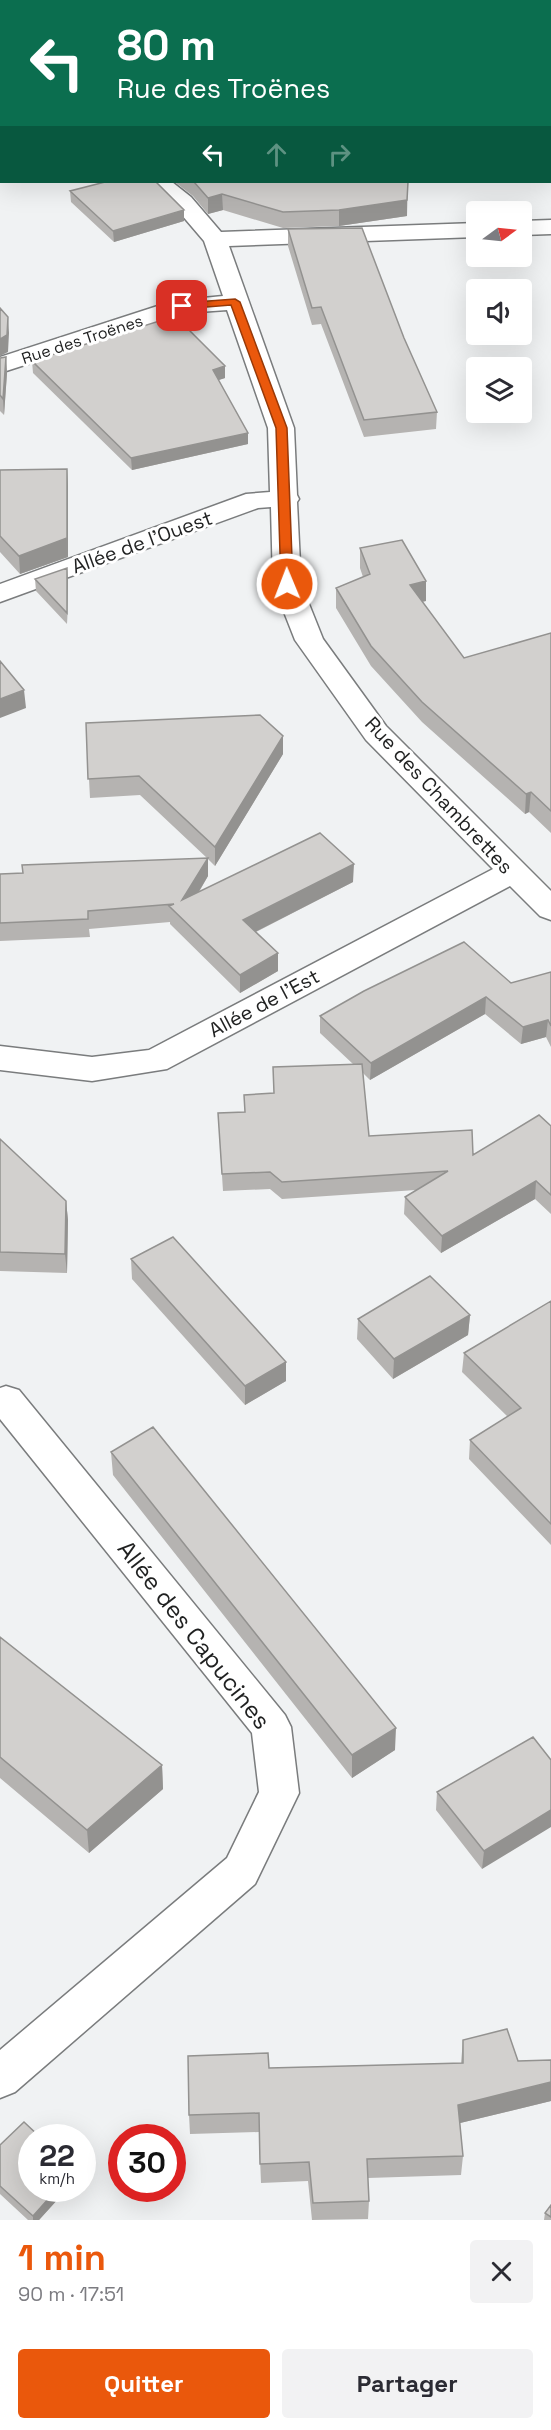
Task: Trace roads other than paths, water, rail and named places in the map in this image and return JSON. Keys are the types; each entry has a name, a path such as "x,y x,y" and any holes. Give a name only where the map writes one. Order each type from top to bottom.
{"street":[{"name":"Rue des Chambrettes","path":"159,183 183,202 215,239 235,302 281,428 286,499 287,584 309,640 376,733 551,909"},
{"path":"532,228 551,227"},
{"path":"215,239 466,230"},
{"name":"Rue des Troënes","path":"0,365 182,306 235,302"},
{"name":"Allée de l'Ouest","path":"0,594 255,500 286,499"},
{"name":"Allée de l'Est","path":"0,1058 92,1069 156,1061 512,872"},
{"name":"Allée des Capucines","path":"0,2078 241,1870 279,1793 271,1727 6,1400"}]}
